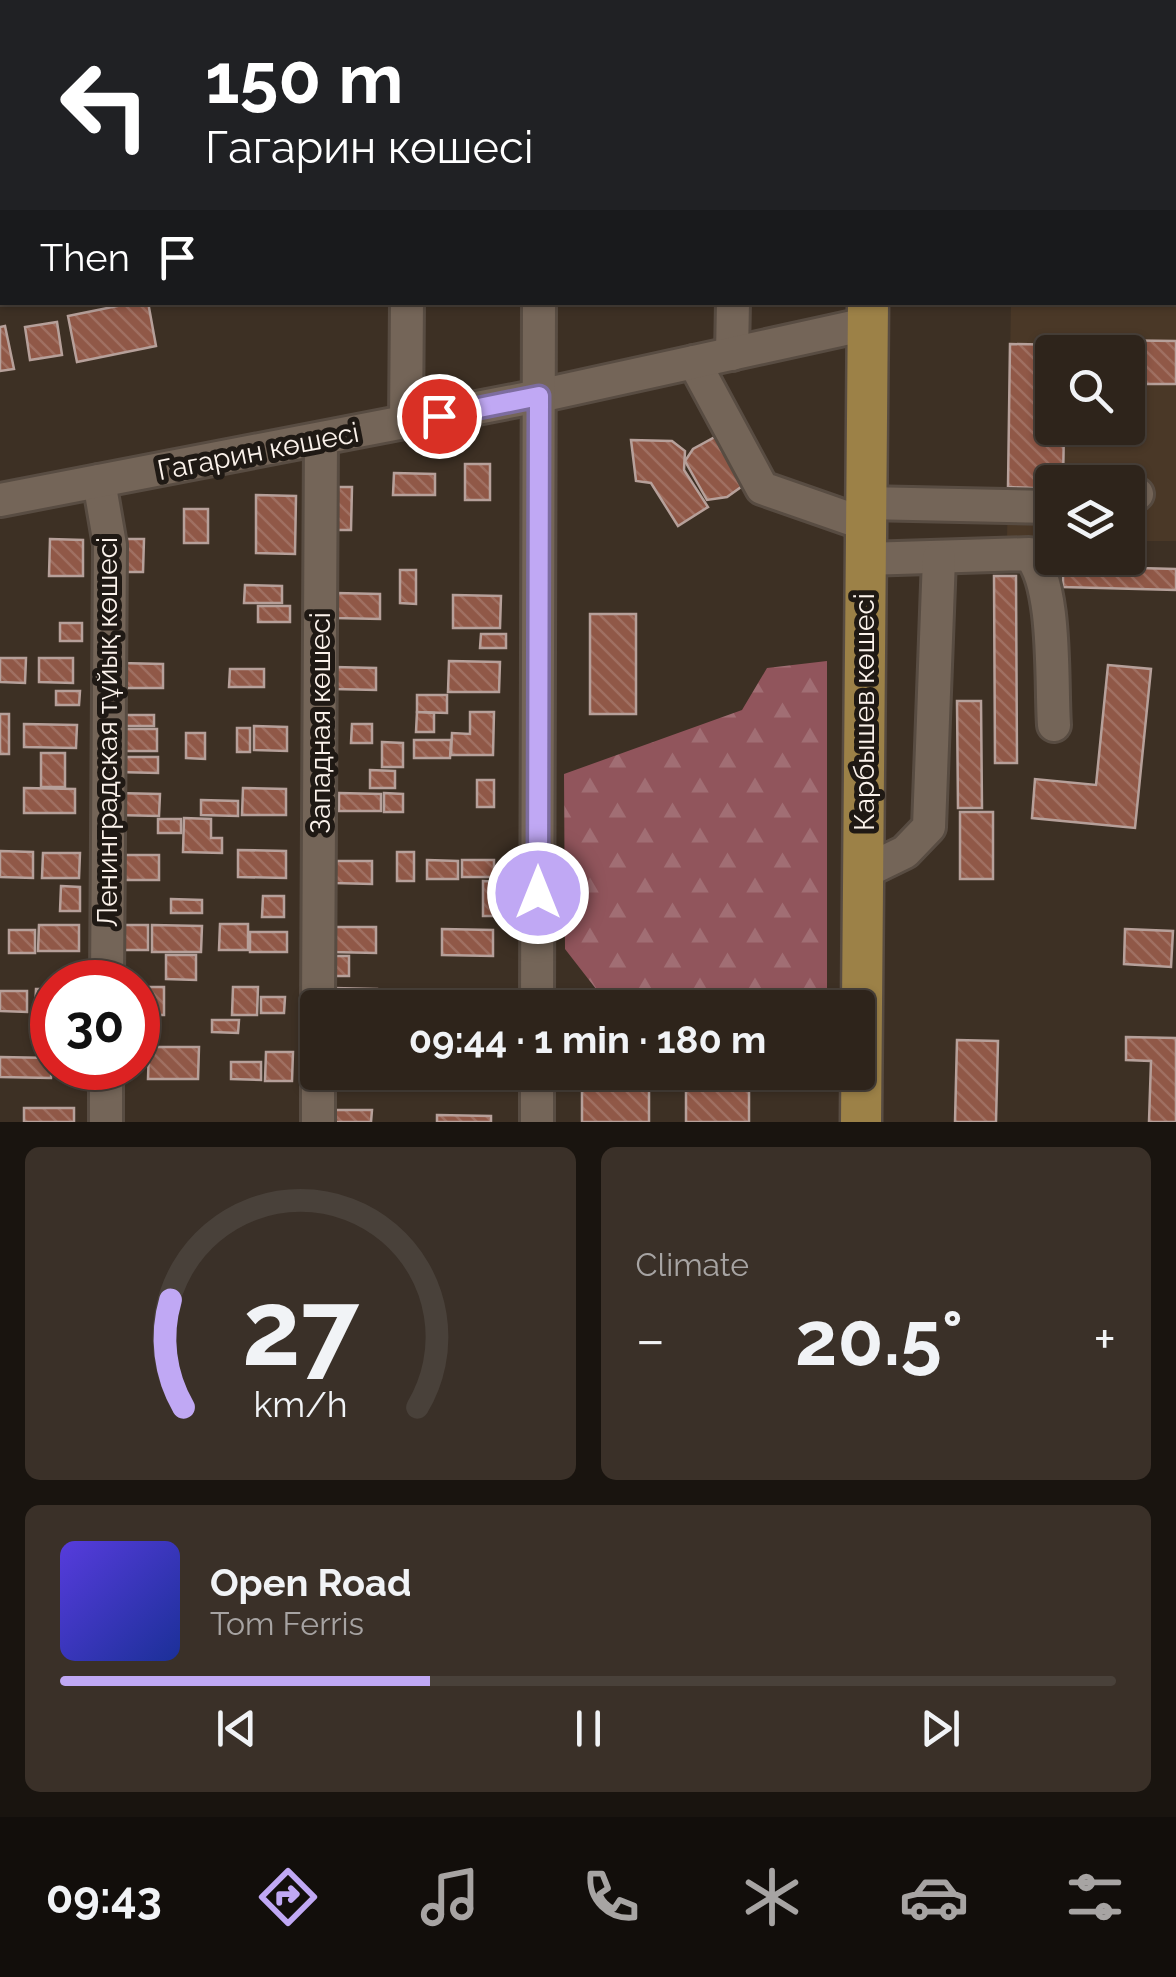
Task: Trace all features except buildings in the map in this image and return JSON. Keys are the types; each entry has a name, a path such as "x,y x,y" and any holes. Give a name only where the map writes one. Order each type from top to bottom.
{"main road":[{"name":"Карбышев көшесі","path":"861,1122 868,313"}],"street":[{"path":"406,422 407,305"},
{"path":"537,990 539,305"},
{"path":"732,354 733,305"},
{"name":"Гагарин көшесі","path":"0,500 539,396 732,354 868,313"},
{"path":"694,362 762,488 940,558 1029,554 1039,565 1046,590 1054,725"},
{"name":"Западная көшесі","path":"318,990 321,439"},
{"name":"Ленинградская тұйық көшесі","path":"99,481 110,545 107,960"},
{"path":"865,529 1035,508"},
{"path":"864,872 905,852 929,828 940,558"},
{"path":"106,1090 106,1122"},
{"path":"318,1090 318,1122"},
{"path":"537,1090 537,1122"}],"shaded area":[{"path":"1011,305 1176,305 1176,541 1145,541 1145,465 1035,465 1035,540 1007,540"}],"green space":[{"path":"827,661 827,990 597,990 565,949 564,774 742,710 767,668"}],"route":[{"path":"439,416 539,396 538,893"}]}
